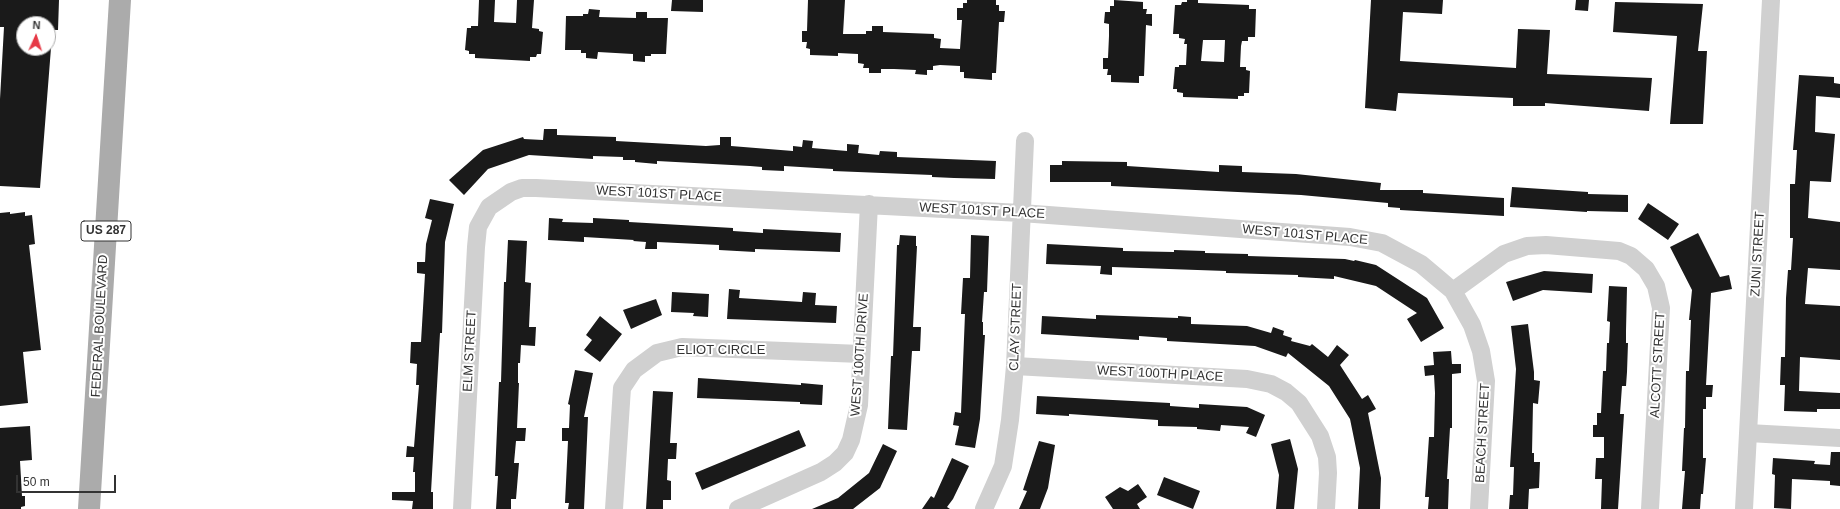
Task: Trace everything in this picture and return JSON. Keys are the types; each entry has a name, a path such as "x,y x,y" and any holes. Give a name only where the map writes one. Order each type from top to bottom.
{"main road":[{"name":"FEDERAL BOULEVARD","path":"89,509 120,0"}],"street":[{"name":"ZUNI STREET","path":"1744,509 1771,0"},
{"name":"CLAY STREET","path":"984,509 999,476 1006,453 1015,366 1025,141"},
{"name":"WEST 101ST PLACE","path":"499,201 516,190 536,188 1021,213 1370,240 1382,243 1421,264 1453,291"},
{"name":"ELM STREET","path":"462,509 478,227 489,208 499,201"},
{"name":"WEST 100TH DRIVE","path":"738,509 821,472 835,463 845,453 851,440 856,422 869,204"},
{"name":"ALCOTT STREET","path":"1453,291 1504,254 1528,246 1553,246 1618,251 1631,256 1646,268 1656,286 1661,308 1650,509"},
{"name":"BEACH STREET","path":"1453,291 1462,304 1481,351 1486,381 1479,509"},
{"name":"ELIOT CIRCLE","path":"614,509 622,388 634,370 657,353 682,347 861,354"},
{"name":"WEST 100TH PLACE","path":"1015,366 1247,379 1271,384 1286,392 1300,403 1320,436 1325,448 1328,473 1326,509"},
{"path":"1748,433 1840,438"}],"building":[{"path":"0,0 59,0 58,30 56,30 56,16 16,16 16,56 50,56 40,188 0,186 0,99 4,27 0,27"},
{"path":"479,0 495,0 494,22 516,23 517,0 534,0 532,28 539,29 539,31 543,32 541,54 537,54 536,57 530,57 530,61 475,58 475,54 469,54 469,51 465,50 467,28 471,28 471,26 478,26"},
{"path":"672,0 703,0 703,12 671,11"},
{"path":"808,0 845,0 843,34 866,34 866,31 872,31 872,26 883,26 883,32 934,34 934,38 941,39 940,48 960,49 962,20 957,20 957,8 963,8 963,3 967,3 967,0 996,0 996,5 999,5 999,11 1005,11 1004,22 999,22 996,73 992,73 992,80 964,78 964,72 960,72 960,66 940,65 933,66 933,70 927,70 927,75 915,74 916,70 894,69 881,69 881,73 869,73 869,68 863,68 864,64 858,63 858,54 838,53 838,56 810,55 810,49 806,48 807,42 802,42 802,31 807,31"},
{"path":"1114,0 1143,2 1143,9 1147,9 1146,14 1152,14 1152,26 1146,25 1144,76 1139,76 1139,83 1111,82 1111,75 1107,75 1108,69 1103,69 1103,58 1108,58 1109,36 1109,24 1104,23 1105,12 1110,12 1110,6 1114,6"},
{"path":"1187,0 1198,0 1198,3 1249,5 1249,9 1256,9 1255,37 1248,37 1248,41 1242,41 1241,46 1240,67 1246,67 1246,70 1250,71 1249,93 1244,93 1244,96 1238,96 1238,99 1183,97 1183,93 1177,92 1177,89 1173,89 1175,67 1179,67 1179,65 1186,65 1187,44 1184,44 1185,39 1179,38 1179,34 1173,34 1175,5 1181,5 1182,2 1187,2","holes":["1203,40 1225,40 1224,62 1201,61"]},
{"path":"1371,0 1443,0 1442,14 1403,12 1400,61 1516,68 1518,29 1550,30 1547,74 1652,78 1649,111 1545,103 1545,106 1513,106 1513,98 1398,93 1396,111 1365,108"},
{"path":"1576,0 1589,0 1588,11 1575,10"},
{"path":"1615,2 1703,4 1698,51 1707,51 1703,124 1670,124 1677,36 1613,32"},
{"path":"589,9 600,10 599,17 636,18 636,12 647,12 647,18 668,18 666,54 651,54 651,56 645,56 645,62 633,61 633,54 598,52 597,59 586,58 586,53 581,53 581,50 565,50 566,16 583,16 583,14 588,14"},
{"path":"1799,75 1834,77 1834,83 1840,84 1840,98 1816,96 1815,132 1835,134 1831,182 1810,181 1808,218 1840,222 1840,270 1808,268 1805,304 1840,306 1840,360 1800,357 1799,391 1840,393 1840,409 1817,409 1817,412 1784,411 1785,385 1780,385 1781,357 1785,357 1786,298 1788,270 1791,270 1793,238 1790,238 1790,184 1795,184 1797,150 1793,150"},
{"path":"544,129 557,129 557,135 616,137 616,141 706,146 720,145 720,137 731,137 731,146 793,151 793,146 802,147 803,140 813,141 812,148 847,151 847,144 859,145 858,153 879,155 880,151 897,152 897,157 996,161 995,179 833,171 833,169 784,166 784,171 762,170 762,167 750,166 657,161 657,164 635,162 635,160 623,160 623,157 593,156 593,159 529,155 488,169 464,195 449,180 483,150 523,137 524,139 543,140"},
{"path":"1062,161 1127,162 1127,166 1219,172 1219,165 1242,166 1242,172 1296,174 1381,183 1380,190 1423,190 1423,193 1504,198 1504,216 1400,210 1400,208 1388,207 1388,203 1301,195 1111,186 1111,182 1050,182 1050,165 1062,165"},
{"path":"1512,187 1588,192 1588,194 1628,195 1628,212 1587,212 1510,207"},
{"path":"430,199 454,204 445,242 442,333 440,333 431,492 433,492 433,509 412,509 413,501 392,500 392,492 415,492 415,472 413,472 414,457 406,457 407,446 414,447 419,385 416,385 417,364 410,363 411,342 421,342 425,274 417,273 417,262 425,262 426,244 432,220 425,218"},
{"path":"1648,203 1679,224 1668,240 1638,219"},
{"path":"10,212 10,214 25,212 25,216 32,215 35,244 29,245 41,350 23,352 28,403 0,406 0,213"},
{"path":"549,218 563,219 562,222 593,223 593,218 629,220 629,222 733,228 733,231 763,233 763,229 841,233 840,252 755,249 755,252 719,250 719,245 657,242 657,249 645,249 646,242 633,241 634,240 584,237 584,242 548,240"},
{"path":"1698,233 1720,277 1729,275 1732,289 1711,293 1706,385 1713,385 1712,397 1706,397 1706,409 1703,409 1703,458 1706,458 1703,494 1701,494 1700,509 1682,509 1685,471 1682,471 1685,428 1686,371 1689,371 1691,320 1689,320 1692,290 1670,247"},
{"path":"900,235 916,236 917,246 913,327 921,327 920,351 912,351 907,430 888,429 891,356 893,356 897,245 899,245"},
{"path":"971,235 989,236 987,292 984,292 982,322 983,335 985,335 980,419 975,448 955,445 959,426 953,425 955,412 961,413 965,314 961,314 963,278 970,278"},
{"path":"508,240 527,241 525,282 531,283 529,327 536,327 535,346 521,345 520,363 518,363 519,383 517,428 526,428 525,441 516,441 514,463 519,463 516,499 511,499 511,509 496,509 498,476 495,476 499,382 501,382 504,282 506,282"},
{"path":"1047,244 1123,248 1123,251 1205,251 1205,253 1248,254 1248,256 1355,260 1376,265 1427,298 1444,328 1421,342 1407,319 1417,313 1376,286 1334,276 1334,279 1298,277 1298,275 1226,273 1226,271 1112,267 1112,275 1100,274 1101,266 1046,264"},
{"path":"1544,271 1593,274 1592,293 1543,290 1513,301 1506,282"},
{"path":"1609,286 1627,287 1627,372 1626,386 1622,386 1620,414 1624,414 1618,509 1601,509 1602,479 1595,479 1596,458 1604,458 1604,437 1593,437 1593,425 1597,425 1597,413 1601,413 1603,371 1606,371 1607,343 1609,343 1610,322 1607,321"},
{"path":"729,289 740,290 739,298 802,302 803,292 816,293 815,305 837,306 836,323 727,319"},
{"path":"672,292 709,294 708,317 693,316 694,313 671,312"},
{"path":"656,299 662,315 631,329 623,310"},
{"path":"1096,315 1178,318 1178,316 1191,317 1191,324 1247,326 1271,333 1273,327 1284,331 1283,335 1292,338 1291,341 1310,346 1312,344 1328,357 1337,345 1349,355 1340,365 1362,399 1368,395 1376,409 1368,413 1381,478 1380,509 1358,509 1360,468 1350,419 1329,386 1288,353 1286,357 1255,346 1167,341 1167,338 1139,336 1139,340 1041,334 1042,316 1096,319"},
{"path":"600,316 622,334 600,362 584,350 592,340 586,335"},
{"path":"1528,324 1534,380 1540,381 1538,404 1533,403 1532,453 1534,453 1534,462 1540,462 1539,488 1529,489 1528,509 1509,509 1510,495 1513,495 1514,467 1510,467 1516,369 1511,326"},
{"path":"1451,351 1452,364 1461,364 1461,373 1452,374 1452,428 1450,428 1447,479 1449,479 1448,509 1428,509 1429,497 1425,497 1429,437 1434,437 1435,393 1434,375 1425,376 1424,366 1434,365 1433,352"},
{"path":"575,370 593,373 584,417 588,417 584,509 568,509 569,503 565,503 568,441 562,441 562,428 569,428 570,405 568,404"},
{"path":"698,378 801,385 801,383 823,385 822,405 800,404 800,402 697,398"},
{"path":"653,391 673,392 670,443 677,443 676,459 668,459 667,480 671,481 671,500 663,500 663,509 646,509"},
{"path":"1037,396 1170,403 1170,406 1199,408 1199,404 1247,407 1265,415 1256,437 1246,433 1249,427 1221,425 1220,431 1197,429 1197,427 1158,426 1158,420 1069,414 1069,416 1036,414"},
{"path":"30,426 32,460 20,461 22,496 25,496 25,506 21,507 21,509 0,509 0,428"},
{"path":"799,430 806,446 702,490 695,473"},
{"path":"1290,439 1298,469 1294,509 1276,509 1279,475 1271,444"},
{"path":"1039,441 1055,445 1048,488 1040,509 1019,509 1027,491 1023,490"},
{"path":"883,444 897,451 880,488 853,509 812,509 838,498 869,473"},
{"path":"1831,452 1840,452 1840,486 1830,485 1830,481 1792,479 1791,509 1774,508 1775,475 1772,474 1773,458 1815,461 1814,464 1830,465"},
{"path":"952,458 969,466 953,499 947,507 950,509 922,509 931,496 934,498"},
{"path":"1164,477 1200,491 1193,509 1157,495"},
{"path":"1138,484 1147,497 1137,504 1140,509 1113,509 1105,497 1120,487 1128,491"}]}
